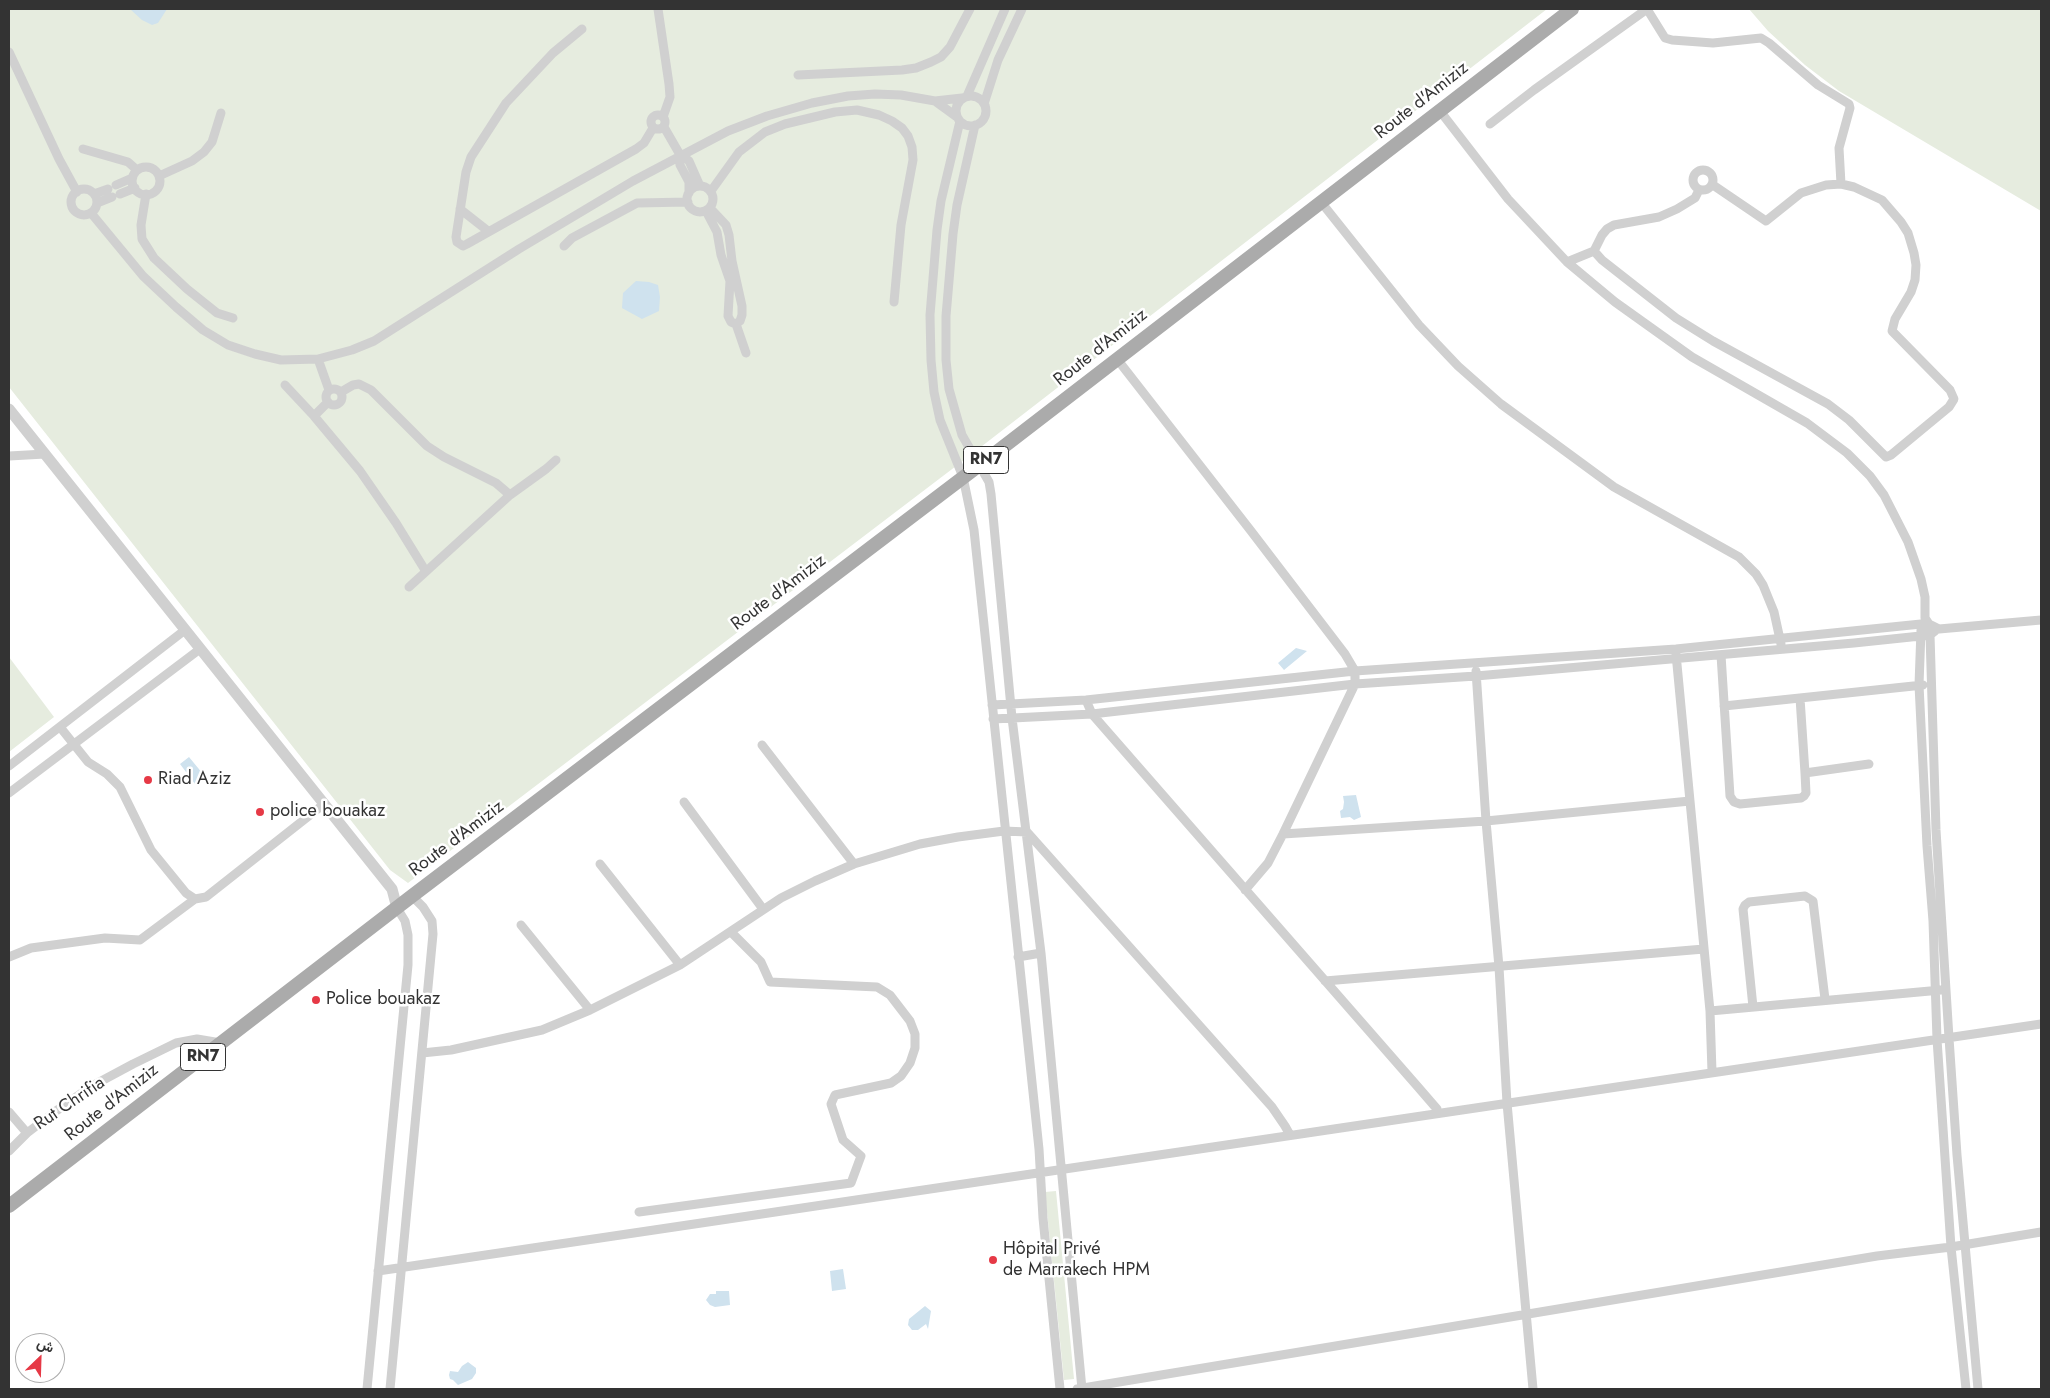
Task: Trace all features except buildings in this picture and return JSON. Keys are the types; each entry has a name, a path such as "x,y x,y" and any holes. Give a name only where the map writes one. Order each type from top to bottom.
{"main road":[{"name":"Route d'Amiziz","path":"9,1206 1572,9"}],"street":[{"path":"654,128 658,130 664,127 666,121 664,117 670,97 658,9"},
{"path":"798,76 832,72 916,68 931,62 950,48 970,9"},
{"path":"1005,9 965,97 957,105 959,119 941,201 933,268 930,324 934,392 940,420 963,477 974,530 1040,1173 1060,1389"},
{"path":"935,101 967,125 975,125 984,119 986,114 984,104 998,60 1022,9"},
{"path":"1490,124 1647,9 1664,38 1713,43 1760,38 1770,43 1818,85 1849,104 1850,108 1839,148 1841,184"},
{"path":"582,29 547,59 506,102 471,157 466,172 456,237 459,245 463,246 636,149 644,143 654,128"},
{"path":"9,52 59,159 78,192"},
{"path":"91,213 142,276 203,330 228,345 255,354 281,360 318,359 352,350 374,341 519,249 633,181 728,131 759,119 812,103 848,96 876,94 900,95 935,101 977,97 984,104"},
{"path":"711,191 739,152 765,132 785,124 828,113 857,110 879,114 892,121 902,128 908,136 912,147 913,160 901,225 894,302"},
{"path":"1440,111 1508,199 1567,262 1615,302 1685,352 1807,423 1847,453 1870,476 1884,495 1908,542 1925,597 1925,622 1920,636 1919,685 1937,1039 1951,1247 1966,1389"},
{"path":"159,176 192,161 204,152 212,142 221,113"},
{"path":"654,128 651,121 653,117 657,115 664,117"},
{"path":"975,125 957,205 949,269 946,360 955,413 962,435 989,482 991,494 1012,718 1041,953 1080,1389 1876,1256 1965,1245 2041,1232"},
{"path":"664,127 680,155 689,161 700,186"},
{"path":"83,149 128,162 138,170"},
{"path":"680,155 680,165 689,182 688,202 690,206 697,211 708,209"},
{"path":"91,213 96,199 114,191 132,178 138,170 149,167 156,172 160,180 154,192 146,194 134,188 132,178"},
{"path":"1702,170 1708,171 1712,174 1713,185 1704,191 1699,190 1695,186 1694,176 1702,170"},
{"path":"1594,252 1676,318 1713,341 1828,404 1849,420 1886,457 1891,456 1949,407 1954,399 1950,390 1892,331 1894,319 1904,306 1915,280 1914,253 1908,233 1901,222 1882,200 1854,187 1841,184 1826,185 1800,193 1766,221 1713,185"},
{"path":"688,192 693,187 700,186 711,191 713,198 708,209 717,232 721,255 730,281 728,316 731,322 736,324 746,353"},
{"path":"114,191 134,188"},
{"path":"91,213 81,214 74,210 72,198 78,192 86,190 96,199"},
{"path":"1567,262 1594,252 1602,235 1614,225 1659,217 1677,210 1695,198 1699,190"},
{"path":"146,194 141,225 142,239 154,258 187,289 217,313 233,318"},
{"path":"564,246 572,238 637,204 688,202"},
{"path":"1321,202 1419,325 1458,366 1501,404 1614,487 1728,549 1743,561 1756,574 1770,599 1782,649"},
{"path":"460,209 488,231"},
{"path":"708,209 726,225 729,235 732,261 742,306 742,315 736,324"},
{"path":"318,359 329,390 326,394 328,402 334,405 339,404 342,397 341,392"},
{"path":"1117,359 1345,654 1354,671 1355,684 1283,834 1264,869 1246,890"},
{"path":"341,392 353,385 359,384 371,390 427,446 444,457 496,483 510,495"},
{"path":"285,385 360,471 396,523 425,570"},
{"path":"329,390 334,389 341,392"},
{"path":"314,416 328,402"},
{"path":"9,409 392,889 397,908 405,921 408,935 408,965 367,1389"},
{"path":"9,456 45,454"},
{"path":"409,587 425,570 510,495 546,470 556,460"},
{"path":"993,719 1092,714 1355,684 1677,659 1930,635 1939,629 2041,620"},
{"path":"1925,622 1930,635 1936,830 1949,1038 1978,1389"},
{"path":"992,705 1086,700 1354,671 1676,648 1925,622 1939,629"},
{"path":"9,766 185,630"},
{"path":"1676,648 1710,1011 1712,1072"},
{"path":"9,793 200,649"},
{"path":"1721,654 1730,796 1734,802 1740,804 1801,798 1806,793 1800,698"},
{"path":"1475,663 1499,967 1507,1103 1533,1389"},
{"path":"1724,706 1931,684"},
{"path":"1086,700 1092,714 1437,1109 1437,1114"},
{"path":"60,727 88,762 107,774 120,787 151,850 186,893 195,898"},
{"path":"762,745 854,864"},
{"path":"1805,773 1868,764"},
{"path":"1283,834 1486,821 1690,801"},
{"path":"684,802 763,909"},
{"path":"9,957 31,948 97,939 140,940 195,898 206,896 324,804"},
{"path":"422,1053 451,1050 542,1030 590,1010 680,965 763,909 815,881 854,864 920,844 958,836 1004,831 1027,832 1272,1107 1290,1135"},
{"path":"600,864 680,965"},
{"path":"390,1389 433,934 432,921 423,907 412,896 392,889"},
{"path":"1754,1007 1743,909 1744,905 1749,902 1805,896 1810,897 1814,901 1825,999"},
{"path":"521,925 590,1010"},
{"path":"640,1212 851,1183 861,1156 843,1140 830,1104 835,1095 891,1083 901,1076 910,1063 916,1048 915,1034 910,1021 890,995 877,987 770,982 761,962 731,932"},
{"path":"1326,981 1704,949"},
{"path":"1018,957 1041,953"},
{"path":"1710,1011 1825,999 1946,990"},
{"path":"378,1271 2041,1024"},
{"name":"Rut Chrifia","path":"9,1150 27,1133 92,1086 132,1064 176,1043 197,1039 221,1043"},
{"path":"9,1112 27,1133"}],"shaded area":[{"path":"9,9 1547,9 964,460 408,883 390,870 9,387"},
{"path":"1749,9 2041,9 2041,211 1839,91 1805,65 1768,31"},
{"path":"9,657 54,717 9,752"},
{"path":"1056,1191 1074,1379 1064,1380 1045,1192"}],"water":[{"path":"130,9 167,9 158,23 152,25 142,20"},
{"path":"636,281 658,285 660,297 659,311 642,319 622,308 623,293"},
{"path":"1296,648 1307,651 1284,670 1278,663"},
{"path":"189,757 203,774 203,780 195,784 180,764"},
{"path":"1356,795 1361,817 1354,820 1350,817 1341,818 1340,811 1343,809 1343,796"},
{"path":"843,1269 846,1289 832,1291 830,1271"},
{"path":"716,1291 729,1291 730,1305 715,1307 710,1305 706,1300 710,1294 716,1294"},
{"path":"925,1306 931,1311 928,1329 926,1324 918,1330 912,1330 908,1325 909,1319"},
{"path":"468,1362 476,1368 476,1373 472,1379 458,1385 450,1379 450,1371 458,1372"}],"place":[{"name":"Riad Aziz","path":"148,780"},
{"name":"police bouakaz","path":"260,812"},
{"name":"Police bouakaz","path":"316,1000"},
{"name":"Hôpital Privé de Marrakech HPM","path":"993,1260"}]}
